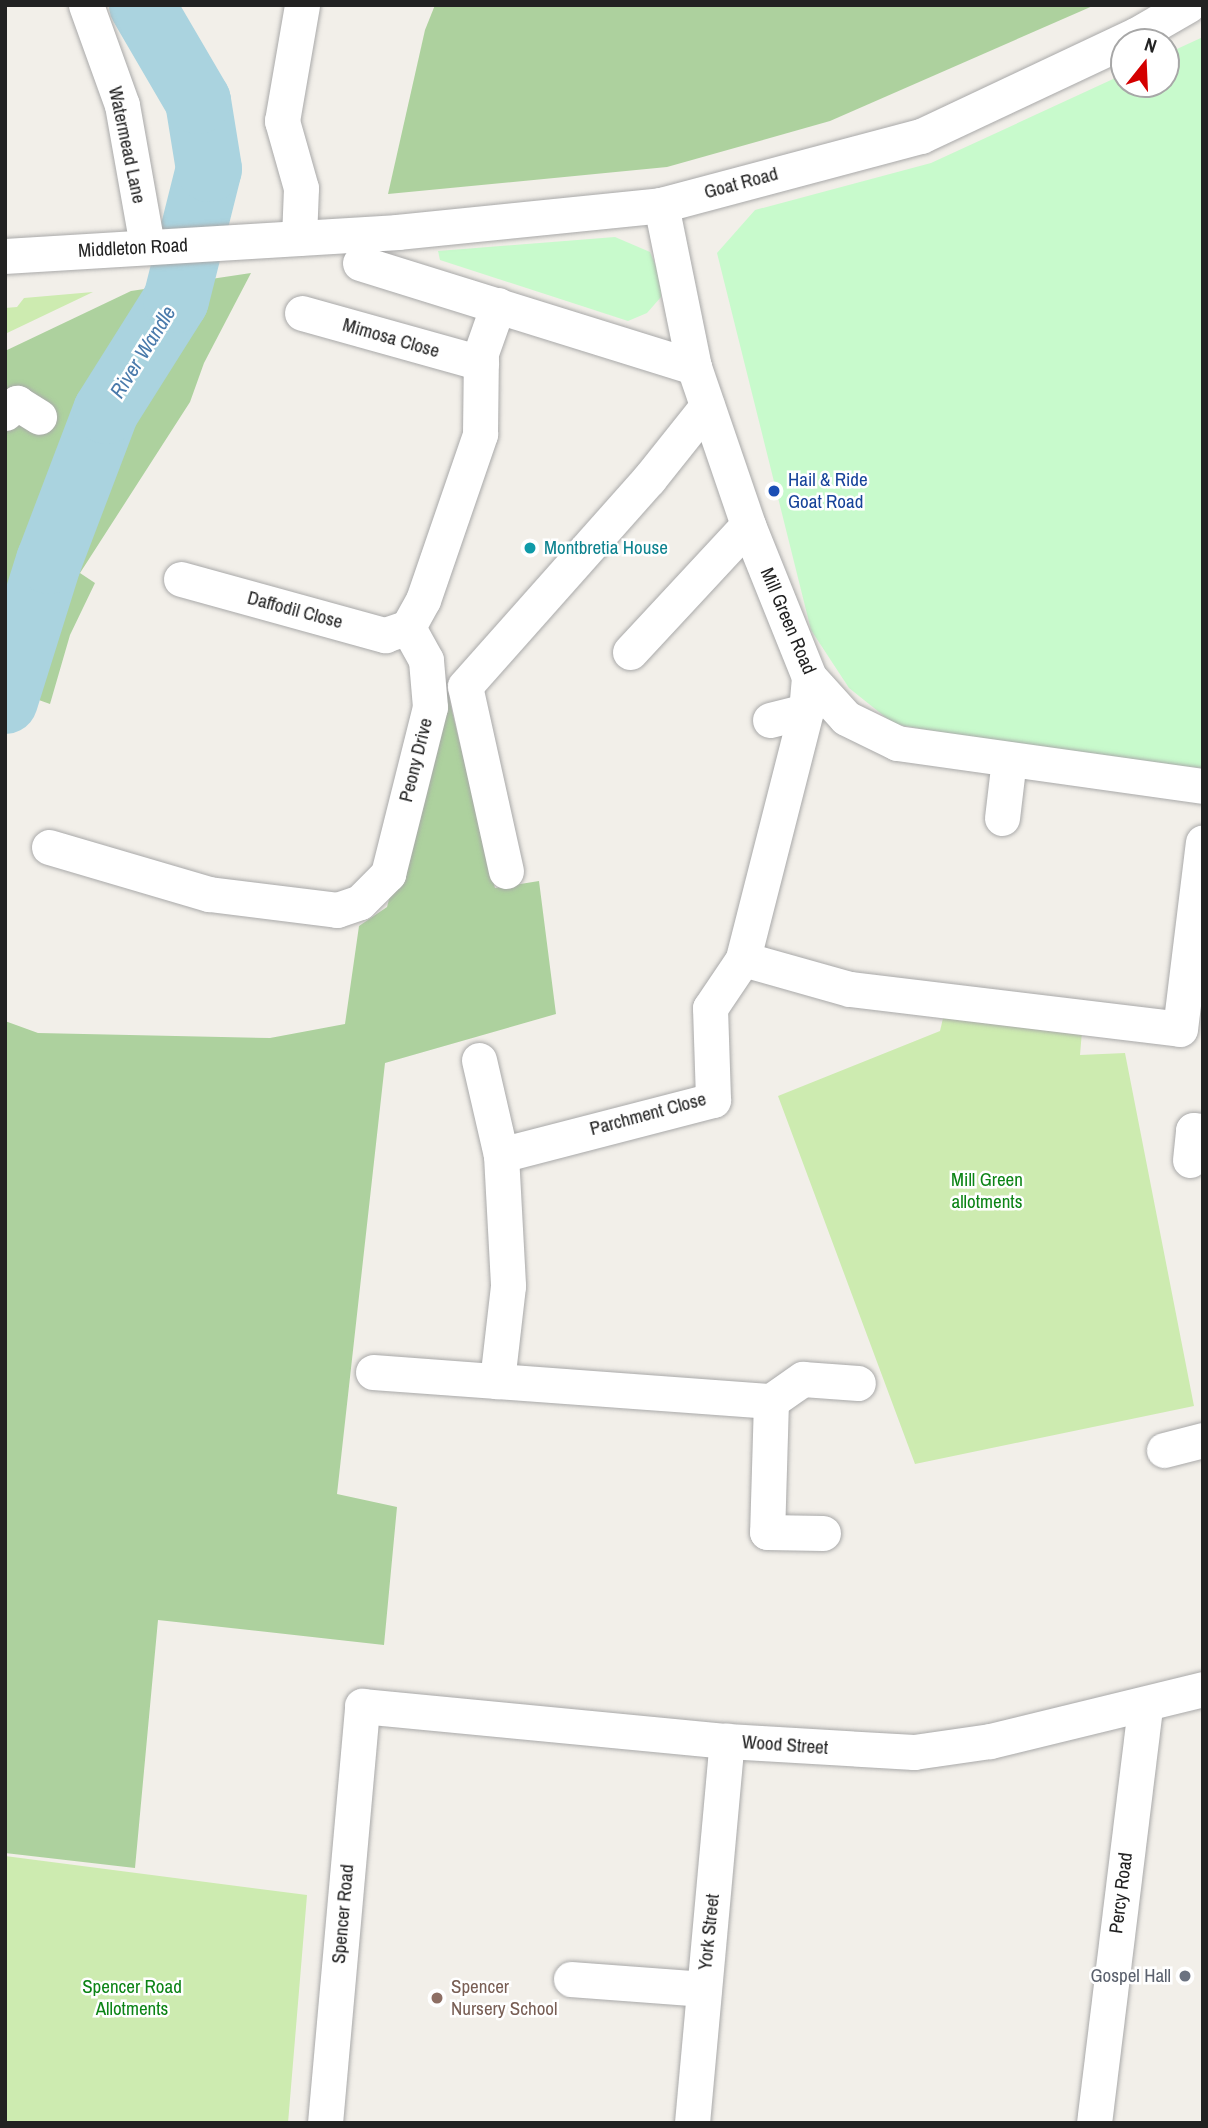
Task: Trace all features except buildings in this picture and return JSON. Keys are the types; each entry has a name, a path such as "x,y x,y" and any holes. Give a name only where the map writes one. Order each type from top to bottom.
{"street":[{"name":"Watermead Lane","path":"86,5 122,105 147,246"},
{"path":"299,238 300,188 282,121 302,5"},
{"name":"Goat Road","path":"261,241 660,205 921,136 1136,35 1188,5"},
{"name":"Mill Green Road","path":"660,205 694,367 748,525 809,677 846,718 897,743 1203,786"},
{"name":"Middleton Road","path":"5,256 261,241"},
{"path":"360,263 694,367"},
{"path":"408,626 423,600 480,434 481,363 498,306"},
{"name":"Mimosa Close","path":"302,313 481,363"},
{"path":"506,871 465,686 649,479 707,406"},
{"path":"630,652 748,525"},
{"name":"Daffodil Close","path":"181,579 385,635 408,626"},
{"name":"Peony Drive","path":"49,846 209,894 337,911 360,902 387,874 430,707 426,660 408,626"},
{"name":"Parchment Close","path":"501,1155 713,1100 709,1008 743,960 806,711 809,677"},
{"path":"769,720 806,711"},
{"path":"1002,818 1009,759"},
{"path":"743,960 850,989 1180,1029 1203,842"},
{"path":"479,1060 501,1155 508,1286 497,1381"},
{"path":"373,1372 771,1401 803,1379 858,1383"},
{"path":"771,1401 766,1532 823,1533"},
{"path":"1164,1450 1203,1440"},
{"name":"Wood Street","path":"362,1706 727,1741 914,1752 990,1741 1203,1689"},
{"name":"Percy Road","path":"1094,2123 1145,1705"},
{"name":"Spencer Road","path":"325,2123 362,1706"},
{"name":"York Street","path":"692,2123 727,1741"},
{"path":"571,1979 704,1989"}],"green space":[{"path":"435,5 1095,5 830,121 667,167 388,194 425,30"},
{"path":"1203,37 1203,768 1092,759 894,724 849,688 811,630 717,253 755,210 931,163 1110,80 1110,98 1180,98 1180,48"},
{"path":"615,237 650,252 661,278 661,297 647,313 628,321 440,260 438,251"},
{"path":"251,273 204,363 190,402 80,573 95,583 70,635 50,704 36,699 28,719 9,714 5,726 5,351 131,291"},
{"path":"93,292 5,334 5,308 17,307 24,298"},
{"path":"445,682 495,888 539,881 556,1014 385,1063 337,1494 397,1507 384,1645 158,1620 135,1868 5,1853 5,1021 38,1033 270,1038 345,1024 359,926 387,907"},
{"name":"Mill Green allotments","path":"944,1014 1082,1031 1080,1055 1125,1053 1194,1406 915,1464 778,1096 940,1031"},
{"name":"Spencer Road Allotments","path":"5,1856 307,1895 288,2123 5,2123"}],"waterway":[{"name":"River Wandle","path":"5,701 49,561 106,411 176,300 209,169 198,101 142,5"}],"place":[{"name":"Hail & Ride Goat Road","path":"774,491"},
{"name":"Montbretia House","path":"530,548"},
{"name":"Gospel Hall","path":"1185,1976"},
{"name":"Spencer Nursery School","path":"437,1998"}]}
